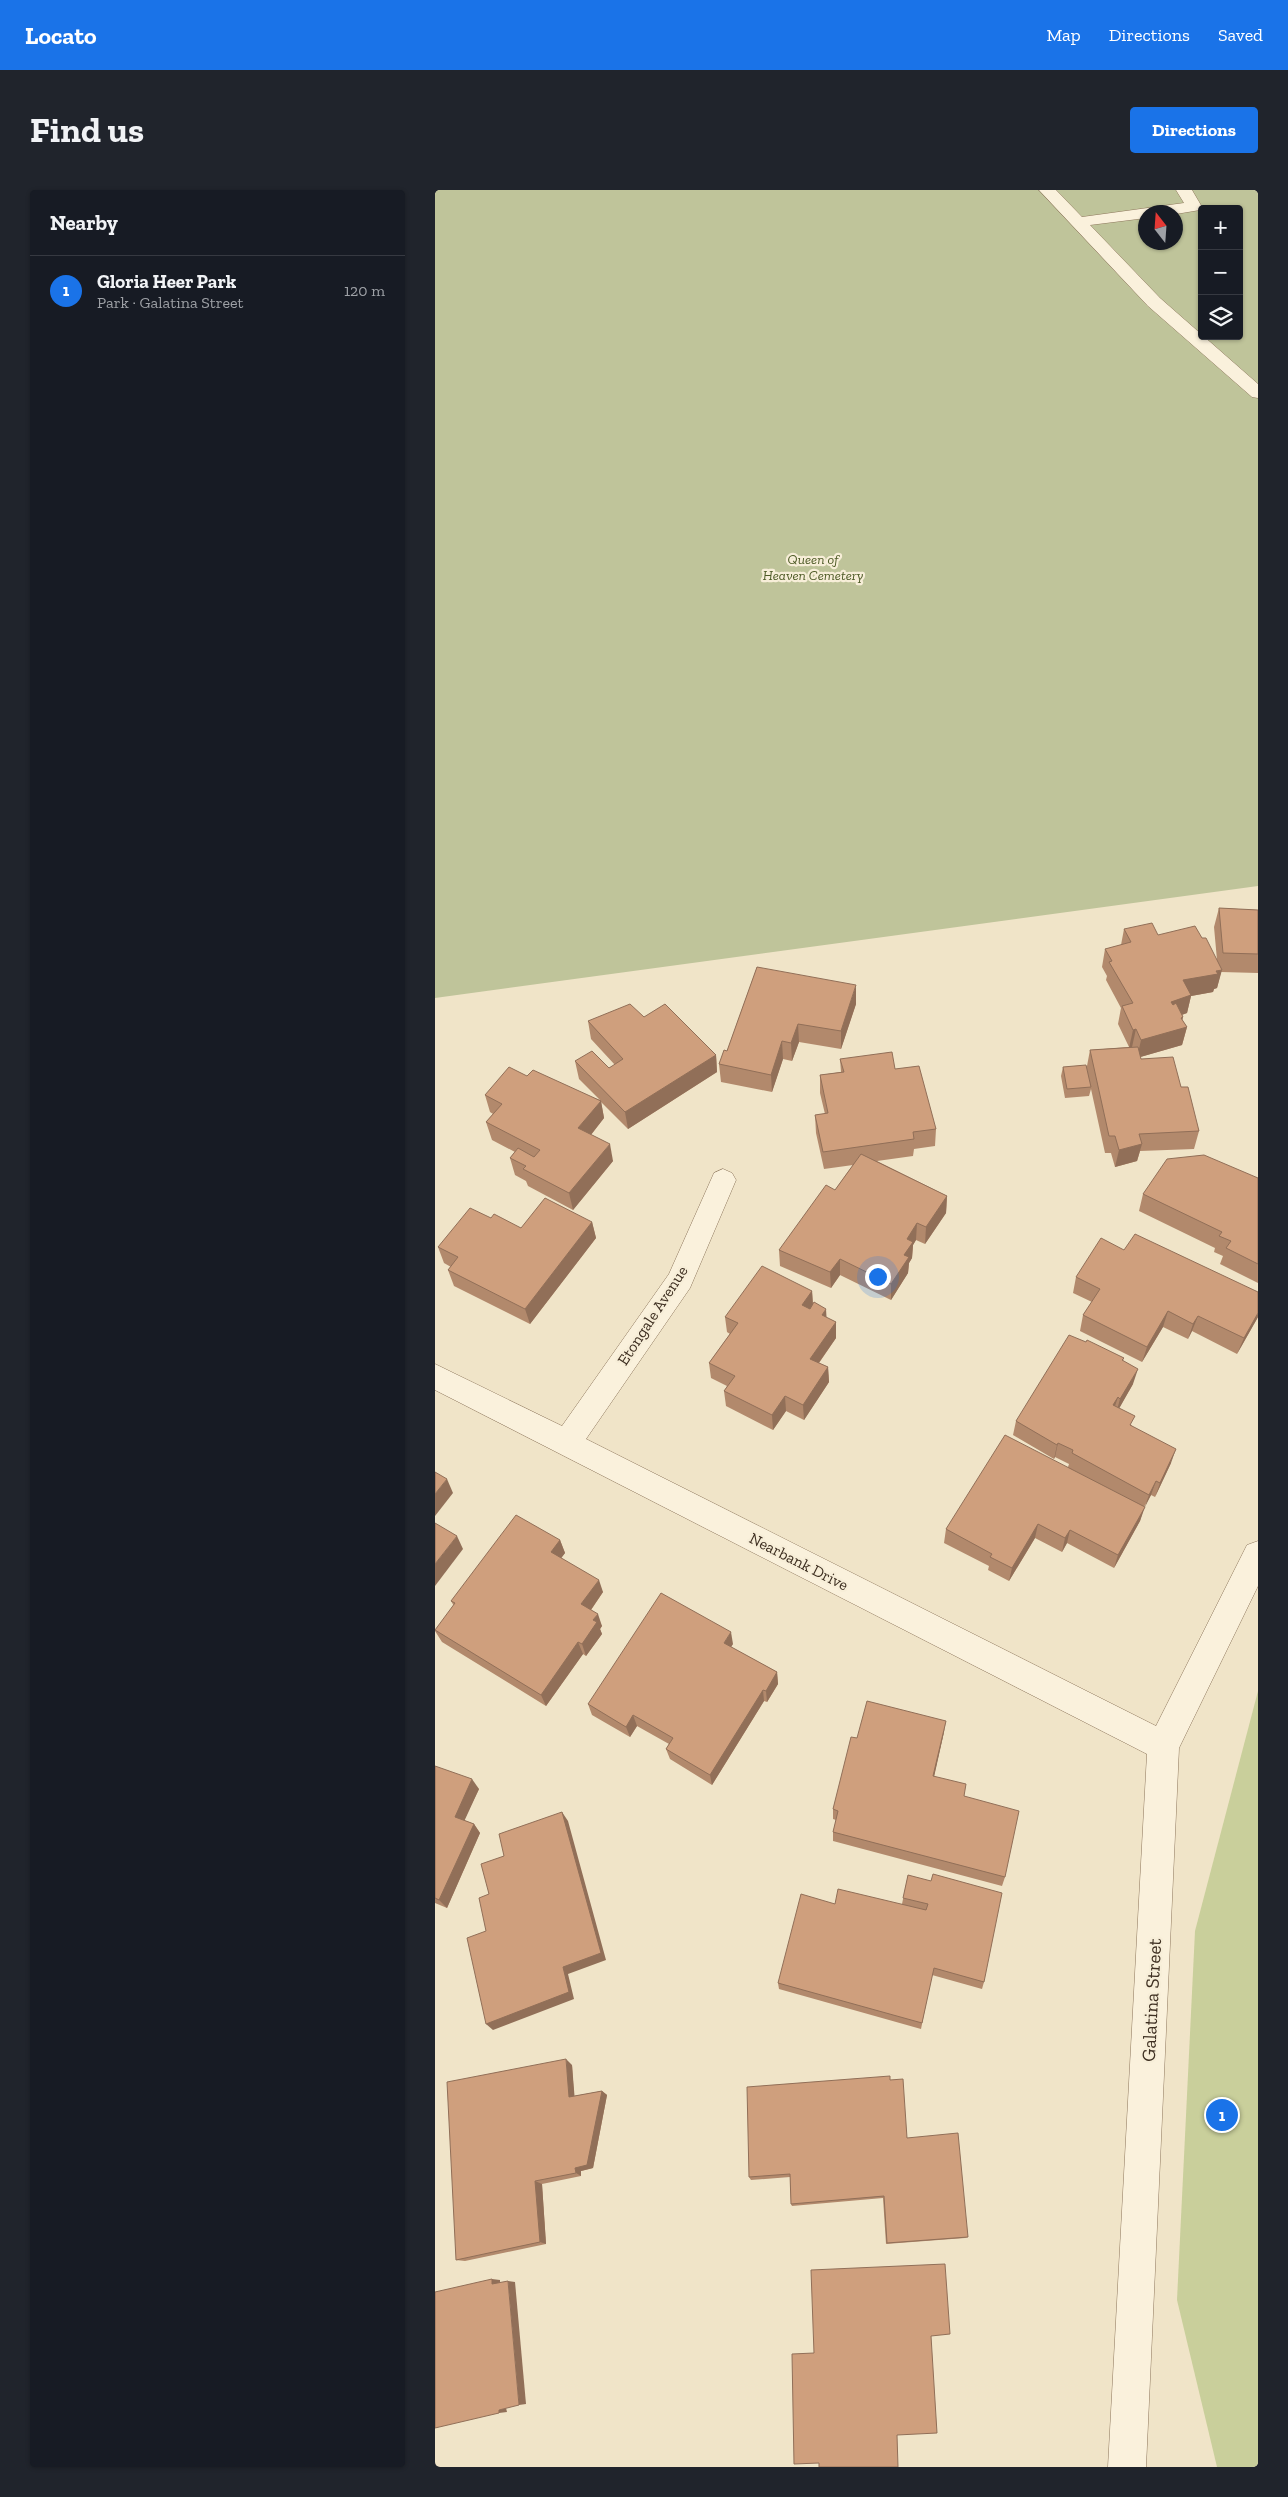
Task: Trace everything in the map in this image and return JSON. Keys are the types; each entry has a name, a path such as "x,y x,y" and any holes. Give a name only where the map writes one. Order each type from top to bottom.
{"street":[{"path":"1047,190 1154,302 1258,393"},
{"path":"1183,190 1194,208 1183,209"},
{"path":"1079,222 1138,214"},
{"name":"Etongale Avenue","path":"567,1443 680,1280 723,1180"},
{"name":"Nearbank Drive","path":"435,1376 1163,1746"},
{"name":"Galatina Street","path":"1127,2467 1163,1746 1258,1555"}],"green space":[{"name":"Queen of Heaven Cemetery","path":"435,190 1258,190 1258,886 435,998"},
{"path":"1258,1691 1258,2467 1217,2467 1177,2300 1195,1931"}],"building":[{"path":"1219,908 1258,910 1258,954 1223,953"},
{"path":"1152,923 1158,935 1195,926 1202,938 1206,938 1222,970 1216,971 1218,974 1183,980 1191,995 1171,1002 1173,1005 1176,1003 1183,1017 1181,1018 1187,1027 1141,1040 1136,1029 1133,1030 1122,1006 1133,1003 1109,962 1112,961 1105,949 1131,942 1124,929"},
{"path":"757,967 856,985 841,1031 798,1024 791,1043 782,1041 771,1075 719,1064 724,1050 727,1051"},
{"path":"630,1004 644,1017 665,1004 716,1055 625,1112 575,1061 592,1051 609,1068 623,1059 588,1021"},
{"path":"1138,1047 1141,1059 1173,1057 1181,1087 1188,1087 1199,1131 1139,1134 1142,1144 1119,1150 1115,1136 1109,1136 1090,1050"},
{"path":"892,1052 895,1069 919,1066 936,1129 913,1132 914,1139 823,1152 815,1115 828,1113 820,1075 844,1072 840,1059"},
{"path":"1086,1065 1091,1087 1067,1089 1063,1067"},
{"path":"509,1067 527,1076 533,1070 601,1101 578,1128 610,1144 569,1193 523,1169 526,1166 510,1158 518,1148 534,1157 540,1150 486,1122 502,1104 485,1095"},
{"path":"861,1154 947,1196 926,1227 917,1223 907,1239 913,1242 904,1255 909,1257 891,1284 840,1259 830,1272 779,1250 826,1185 835,1190"},
{"path":"1204,1155 1258,1178 1258,1264 1226,1248 1231,1241 1219,1236 1222,1232 1143,1194 1167,1159"},
{"path":"545,1198 592,1222 525,1309 448,1270 458,1257 438,1247 470,1208 491,1218 494,1214 521,1228"},
{"path":"1135,1234 1258,1292 1258,1313 1244,1338 1198,1316 1193,1324 1168,1311 1147,1347 1083,1315 1100,1289 1076,1277 1101,1238 1124,1250"},
{"path":"762,1266 812,1291 802,1305 810,1309 814,1302 826,1309 822,1315 836,1322 810,1359 828,1367 803,1405 785,1396 772,1415 724,1391 735,1376 709,1363 738,1323 725,1317"},
{"path":"1069,1335 1086,1342 1087,1340 1124,1358 1122,1360 1138,1369 1120,1399 1118,1397 1113,1405 1135,1416 1130,1425 1176,1449 1160,1483 1156,1481 1149,1495 1072,1453 1073,1450 1058,1443 1057,1445 1016,1421"},
{"path":"1005,1435 1145,1507 1118,1555 1070,1530 1065,1538 1038,1524 1012,1568 990,1557 992,1554 946,1529"},
{"path":"435,1472 447,1479 435,1494"},
{"path":"516,1515 560,1540 551,1552 599,1580 581,1604 598,1614 593,1620 597,1622 582,1644 578,1642 541,1695 435,1630 455,1603 451,1601"},
{"path":"435,1523 457,1536 435,1564"},
{"path":"661,1593 731,1632 724,1643 777,1672 766,1691 763,1690 710,1775 666,1749 673,1738 633,1715 626,1727 588,1704"},
{"path":"867,1701 946,1721 933,1776 966,1784 964,1796 1019,1811 1005,1877 833,1832 838,1811 833,1809 851,1737 857,1738"},
{"path":"435,1766 472,1779 455,1817 474,1824 439,1900 435,1898"},
{"path":"562,1812 601,1953 563,1967 569,1992 486,2024 467,1938 486,1931 479,1898 489,1894 481,1864 504,1856 499,1834"},
{"path":"933,1874 1002,1893 984,1982 934,1968 922,2023 778,1983 801,1894 835,1904 838,1889 926,1910 928,1904 903,1898 908,1875 931,1881"},
{"path":"566,2059 569,2097 602,2091 587,2165 575,2168 576,2173 535,2181 540,2242 456,2260 447,2082"},
{"path":"890,2076 890,2080 903,2079 907,2138 958,2133 968,2237 887,2243 884,2196 791,2204 790,2174 749,2177 747,2087"},
{"path":"945,2264 950,2334 931,2336 937,2433 897,2435 898,2467 819,2467 819,2463 794,2464 792,2354 814,2353 811,2270"},
{"path":"492,2279 492,2284 508,2281 519,2405 499,2410 499,2413 435,2428 435,2292"}],"place":[{"name":"Gloria Heer Park","path":"1222,2115"}]}
